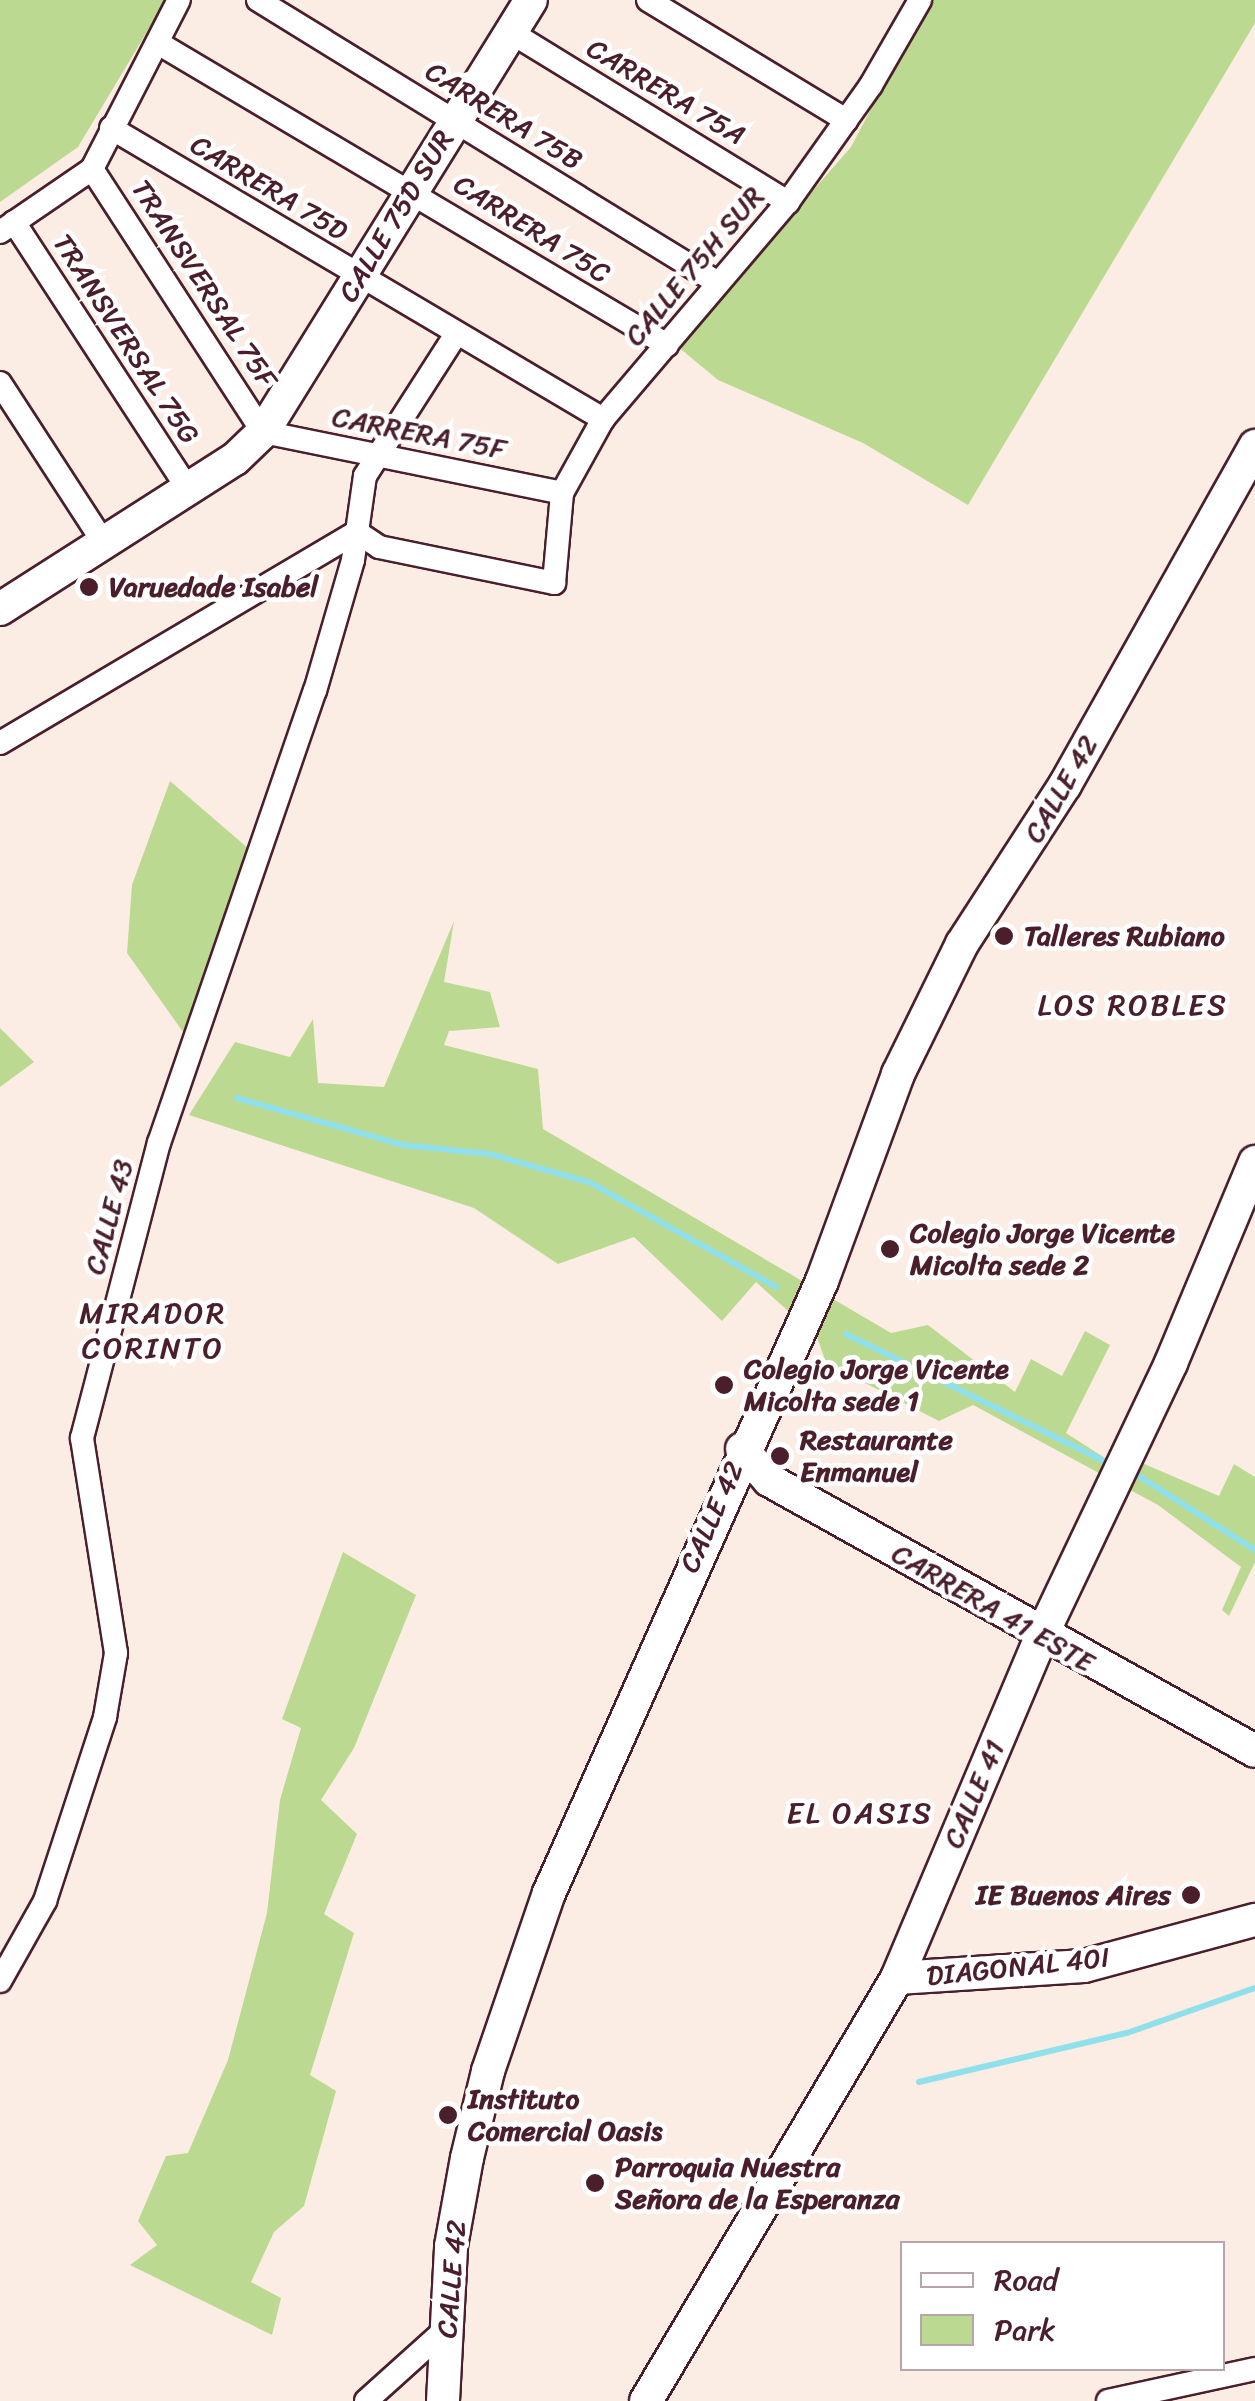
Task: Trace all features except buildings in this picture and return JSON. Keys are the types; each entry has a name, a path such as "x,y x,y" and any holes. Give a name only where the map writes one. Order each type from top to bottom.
{"street":[{"path":"7,227 92,169 179,0"},
{"name":"CARRERA 75B","path":"258,0 293,9 454,120 718,283"},
{"name":"CALLE 75D SUR","path":"263,432 530,0"},
{"path":"648,0 846,120"},
{"name":"CALLE 75H SUR","path":"356,532 379,547 554,583 562,493 603,419 788,202 846,120 920,0"},
{"name":"CARRERA 75A","path":"512,33 788,202"},
{"name":"CARRERA 75C","path":"158,43 414,190 667,345"},
{"name":"CARRERA 75D","path":"111,128 455,336 603,419"},
{"name":"TRANSVERSAL 75F","path":"92,169 263,432"},
{"name":"TRANSVERSAL 75G","path":"7,227 188,489"},
{"path":"375,455 455,336"},
{"path":"0,384 104,542"},
{"path":"0,609 188,489 263,432"},
{"name":"CARRERA 75F","path":"263,432 562,493"},
{"name":"CALLE 42","path":"442,2401 451,2246 467,2158 518,1974 742,1449 822,1282 898,1074 962,944 1015,868 1154,632 1255,446"},
{"name":"CALLE 43","path":"0,1981 45,1900 78,1811 116,1653 82,1438 160,1143 315,691 375,455"},
{"path":"0,743 356,532"},
{"name":"CALLE 41","path":"646,2401 897,1978 1041,1637 1114,1488 1255,1162"},
{"name":"CARRERA 41 ESTE","path":"742,1449 769,1480 1041,1637 1255,1751"},
{"name":"DIAGONAL 40I","path":"897,1978 1084,1966 1255,1920"},
{"path":"366,2401 447,2328"},
{"path":"1108,2401 1255,2369"}],"green space":[{"path":"0,0 166,0 78,147 0,202"},
{"path":"928,0 1255,0 1255,23 968,505 863,443 718,380 677,346 851,147"},
{"path":"170,781 249,849 188,1039 127,953 132,885"},
{"path":"454,921 444,982 490,992 500,1027 449,1031 444,1045 538,1069 543,1129 891,1333 928,1325 1015,1392 1031,1359 1062,1376 1085,1331 1110,1345 1066,1433 1105,1458 1135,1460 1219,1496 1234,1464 1255,1477 1255,1562 1229,1616 1222,1610 1241,1567 1158,1505 973,1405 939,1421 826,1363 817,1337 756,1282 722,1321 634,1237 558,1264 474,1208 189,1115 235,1042 290,1057 313,1019 318,1083 384,1087"},
{"path":"0,1028 34,1062 0,1087"},
{"path":"343,1552 416,1595 354,1748 321,1800 357,1834 324,1914 354,1933 310,2075 336,2091 304,2206 274,2232 251,2282 281,2298 272,2335 130,2265 157,2245 138,2221 166,2156 188,2153 228,2060 267,1913 280,1800 301,1728 282,1719"}],"waterway":[{"path":"237,1098 403,1145 490,1154 591,1183 776,1287"},
{"path":"846,1334 1114,1466"},
{"path":"1131,1471 1255,1550"},
{"path":"919,2082 1127,2033 1255,1988"}],"place":[{"name":"Varuedade Isabel","path":"89,587"},
{"name":"Talleres Rubiano","path":"1004,936"},
{"name":"Colegio Jorge Vicente Micolta sede 2","path":"890,1249"},
{"name":"Colegio Jorge Vicente Micolta sede 1","path":"724,1385"},
{"name":"Restaurante Enmanuel","path":"780,1456"},
{"name":"IE Buenos Aires","path":"1191,1895"},
{"name":"Instituto Comercial Oasis","path":"448,2115"},
{"name":"Parroquia Nuestra Señora de la Esperanza","path":"595,2183"}],"district":[{"name":"LOS ROBLES","path":"1133,1005"},
{"name":"MIRADOR CORINTO","path":"153,1330"},
{"name":"EL OASIS","path":"860,1813"}]}
